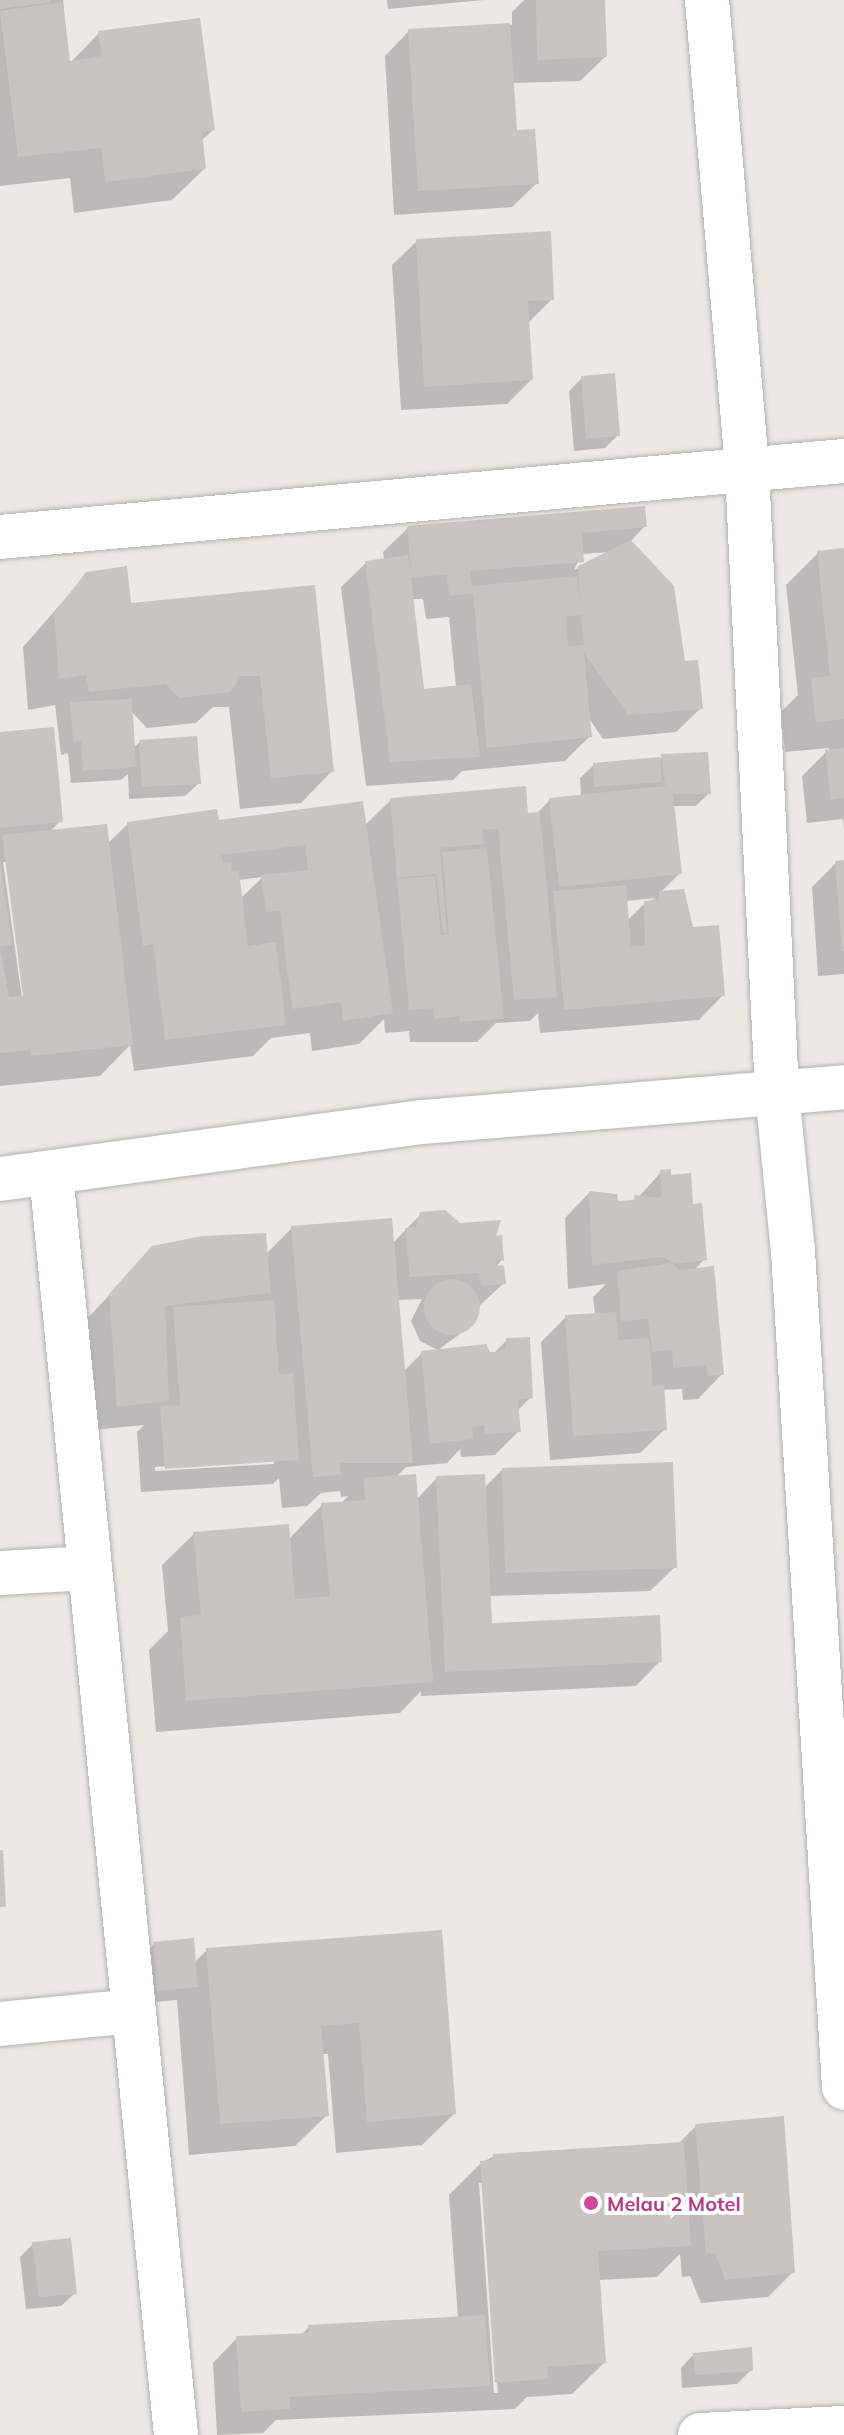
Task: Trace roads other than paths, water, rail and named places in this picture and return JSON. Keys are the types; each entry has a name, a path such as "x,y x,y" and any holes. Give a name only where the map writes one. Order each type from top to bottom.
{"street":[{"path":"707,0 747,470 777,1092 793,1251 844,2087"},
{"path":"0,537 844,461"},
{"path":"0,1179 422,1122 844,1087"},
{"path":"51,1174 176,2435"},
{"path":"0,1573 89,1568"},
{"path":"0,2024 133,2011"},
{"path":"700,2435 844,2428"}],"place":[{"name":"Melau 2 Motel","path":"591,2203"}]}
